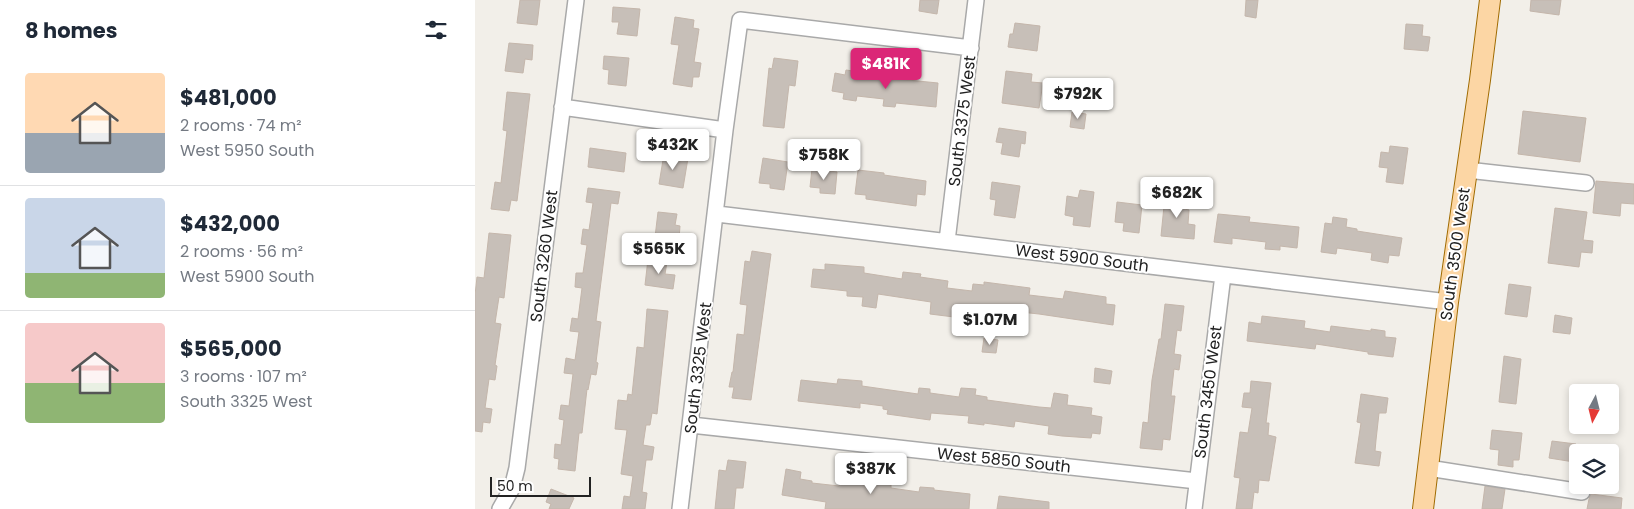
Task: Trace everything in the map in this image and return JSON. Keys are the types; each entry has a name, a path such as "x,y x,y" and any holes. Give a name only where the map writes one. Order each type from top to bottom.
{"main road":[{"name":"South 3500 West","path":"1423,509 1448,302 1490,0"}],"street":[{"name":"South 3260 West","path":"500,509 511,488 517,468 576,0"},
{"name":"South 3375 West","path":"947,242 976,0"},
{"name":"South 3325 West","path":"680,509 717,214 725,130 741,20 971,48"},
{"path":"562,107 725,130"},
{"path":"1467,170 1586,184"},
{"name":"West 5900 South","path":"717,214 1448,302"},
{"name":"South 3450 West","path":"1194,509 1223,275"},
{"name":"West 5850 South","path":"691,425 1197,481"},
{"path":"1428,468 1569,490"}],"building":[{"path":"520,0 540,0 537,25 517,23"},
{"path":"920,0 939,0 937,14 919,11"},
{"path":"1246,0 1258,0 1256,18 1245,16"},
{"path":"1531,0 1561,0 1559,15 1530,11"},
{"path":"613,7 640,9 637,36 617,34 619,22 612,22"},
{"path":"675,17 694,20 693,28 699,29 694,62 701,63 699,77 693,77 692,87 673,84 679,45 671,44"},
{"path":"1015,23 1040,26 1037,51 1008,47 1010,34 1013,34"},
{"path":"1406,24 1423,25 1422,36 1430,37 1428,51 1404,49"},
{"path":"509,43 533,45 532,60 525,59 523,73 505,71"},
{"path":"604,56 629,58 626,86 608,84 609,70 603,69"},
{"path":"774,58 798,61 795,86 789,85 784,128 763,126 769,68 772,69"},
{"path":"846,70 860,72 859,77 884,80 885,75 899,77 898,79 938,83 936,107 896,103 895,107 883,106 884,99 857,96 856,101 843,99 844,93 832,91 835,73 845,75"},
{"path":"1006,71 1032,74 1031,82 1043,83 1039,108 1002,103"},
{"path":"507,92 530,94 517,201 511,200 509,211 491,209 495,182 501,183 507,131 503,130"},
{"path":"1523,111 1586,118 1580,162 1518,154"},
{"path":"1072,112 1086,114 1084,129 1070,127"},
{"path":"999,128 1026,132 1025,144 1021,143 1019,157 1001,154 1003,143 996,142"},
{"path":"1390,146 1408,148 1403,184 1386,182 1388,168 1379,167 1381,152 1389,153"},
{"path":"590,148 626,153 624,172 588,167"},
{"path":"664,154 688,158 683,188 659,184"},
{"path":"763,158 788,162 784,190 770,188 770,184 759,183"},
{"path":"812,169 837,172 835,194 820,193 820,188 810,187"},
{"path":"858,170 926,181 925,195 917,194 916,206 866,199 866,195 855,194"},
{"path":"1596,181 1634,184 1634,204 1621,203 1620,216 1593,213"},
{"path":"992,182 1020,186 1015,218 994,215 996,200 990,199"},
{"path":"588,188 620,192 618,204 611,203 596,321 601,322 596,362 598,363 596,375 591,374 587,389 582,433 579,433 575,471 558,469 559,459 554,458 555,444 561,445 564,420 559,419 561,405 569,406 573,374 564,373 566,358 575,360 579,332 570,331 572,318 578,319 582,288 575,287 576,273 583,273 587,245 581,244 583,229 589,230 593,203 586,202"},
{"path":"1080,190 1094,192 1090,227 1073,225 1074,217 1065,215 1067,196 1078,198"},
{"path":"1165,196 1186,198 1184,209 1189,210 1188,224 1195,225 1194,239 1161,236"},
{"path":"1117,202 1142,205 1139,233 1123,231 1124,223 1115,222"},
{"path":"1555,208 1587,212 1583,240 1593,241 1592,253 1581,252 1579,267 1548,263"},
{"path":"658,212 677,214 675,225 680,226 679,239 655,237"},
{"path":"1218,214 1250,217 1249,222 1299,227 1297,248 1280,246 1280,250 1265,249 1266,242 1232,238 1232,244 1214,242"},
{"path":"1333,217 1347,219 1346,227 1357,229 1357,231 1402,238 1399,256 1389,255 1388,263 1371,260 1372,253 1337,248 1336,254 1321,252 1325,223 1332,224"},
{"path":"489,233 511,235 504,298 499,297 495,323 501,324 495,365 497,366 495,380 489,379 485,408 492,409 490,423 483,422 482,432 475,431 475,295 477,277 484,278"},
{"path":"752,251 771,254 751,400 732,398 734,387 729,387 733,372 737,334 744,335 747,305 740,304 745,261 750,262"},
{"path":"648,259 667,262 665,274 675,275 673,289 645,285"},
{"path":"825,264 864,267 864,273 902,279 903,272 921,274 920,277 948,281 947,288 972,291 973,284 984,285 984,282 1030,288 1029,295 1063,299 1065,291 1106,297 1106,304 1115,305 1113,325 983,308 983,312 955,310 954,317 930,314 931,302 878,294 876,308 862,306 863,297 847,296 847,291 811,287 813,269 825,270"},
{"path":"1509,284 1531,287 1527,317 1505,314"},
{"path":"1165,304 1184,306 1181,331 1177,330 1174,354 1181,355 1179,370 1174,369 1171,396 1175,396 1170,440 1163,439 1162,450 1140,448 1143,422 1148,423 1152,380 1159,339 1161,339"},
{"path":"647,309 668,311 657,414 652,413 650,425 646,425 643,445 654,447 652,460 646,460 642,492 647,493 645,509 622,509 624,496 630,497 633,476 621,474 627,430 615,429 618,400 627,401 628,394 632,395 637,347 644,348"},
{"path":"1555,315 1572,318 1570,334 1553,332"},
{"path":"1262,316 1305,321 1304,328 1330,332 1331,326 1385,331 1385,337 1396,338 1393,357 1316,344 1315,349 1247,341 1249,322 1261,324"},
{"path":"984,338 998,340 996,353 982,352"},
{"path":"1504,356 1521,359 1516,404 1499,402"},
{"path":"1095,368 1112,371 1110,384 1094,382"},
{"path":"838,379 862,381 862,386 918,394 919,388 930,389 930,393 959,397 961,388 976,389 975,395 987,397 987,400 1051,408 1054,393 1068,395 1067,405 1092,408 1091,415 1102,417 1100,434 1092,433 1091,438 1062,436 1048,434 1049,426 1015,421 1014,427 984,423 984,425 968,423 969,416 931,413 930,420 887,414 888,410 883,409 883,406 860,403 860,408 798,401 801,380 837,384"},
{"path":"1251,381 1271,383 1266,423 1269,423 1268,435 1276,437 1269,481 1259,480 1258,493 1254,492 1252,509 1236,509 1240,478 1234,477 1240,432 1248,433 1252,408 1242,407 1244,393 1250,393"},
{"path":"1361,394 1388,398 1386,413 1379,413 1375,451 1381,452 1379,466 1355,463 1361,423 1357,422"},
{"path":"1492,430 1522,433 1519,460 1513,460 1513,467 1498,465 1499,450 1490,449"},
{"path":"1552,441 1576,444 1569,444 1569,461 1549,458"},
{"path":"728,460 746,462 743,488 736,488 734,509 715,509 719,470 726,471"},
{"path":"786,469 801,472 800,479 812,481 812,483 839,486 841,477 891,485 891,488 919,492 920,487 970,494 969,509 825,509 826,502 782,495"},
{"path":"1485,486 1505,489 1502,509 1482,509"},
{"path":"551,489 574,498 569,509 549,509 551,504 546,502"},
{"path":"1591,494 1622,498 1621,509 1587,509"},
{"path":"999,496 1049,502 1049,509 997,509"}]}
